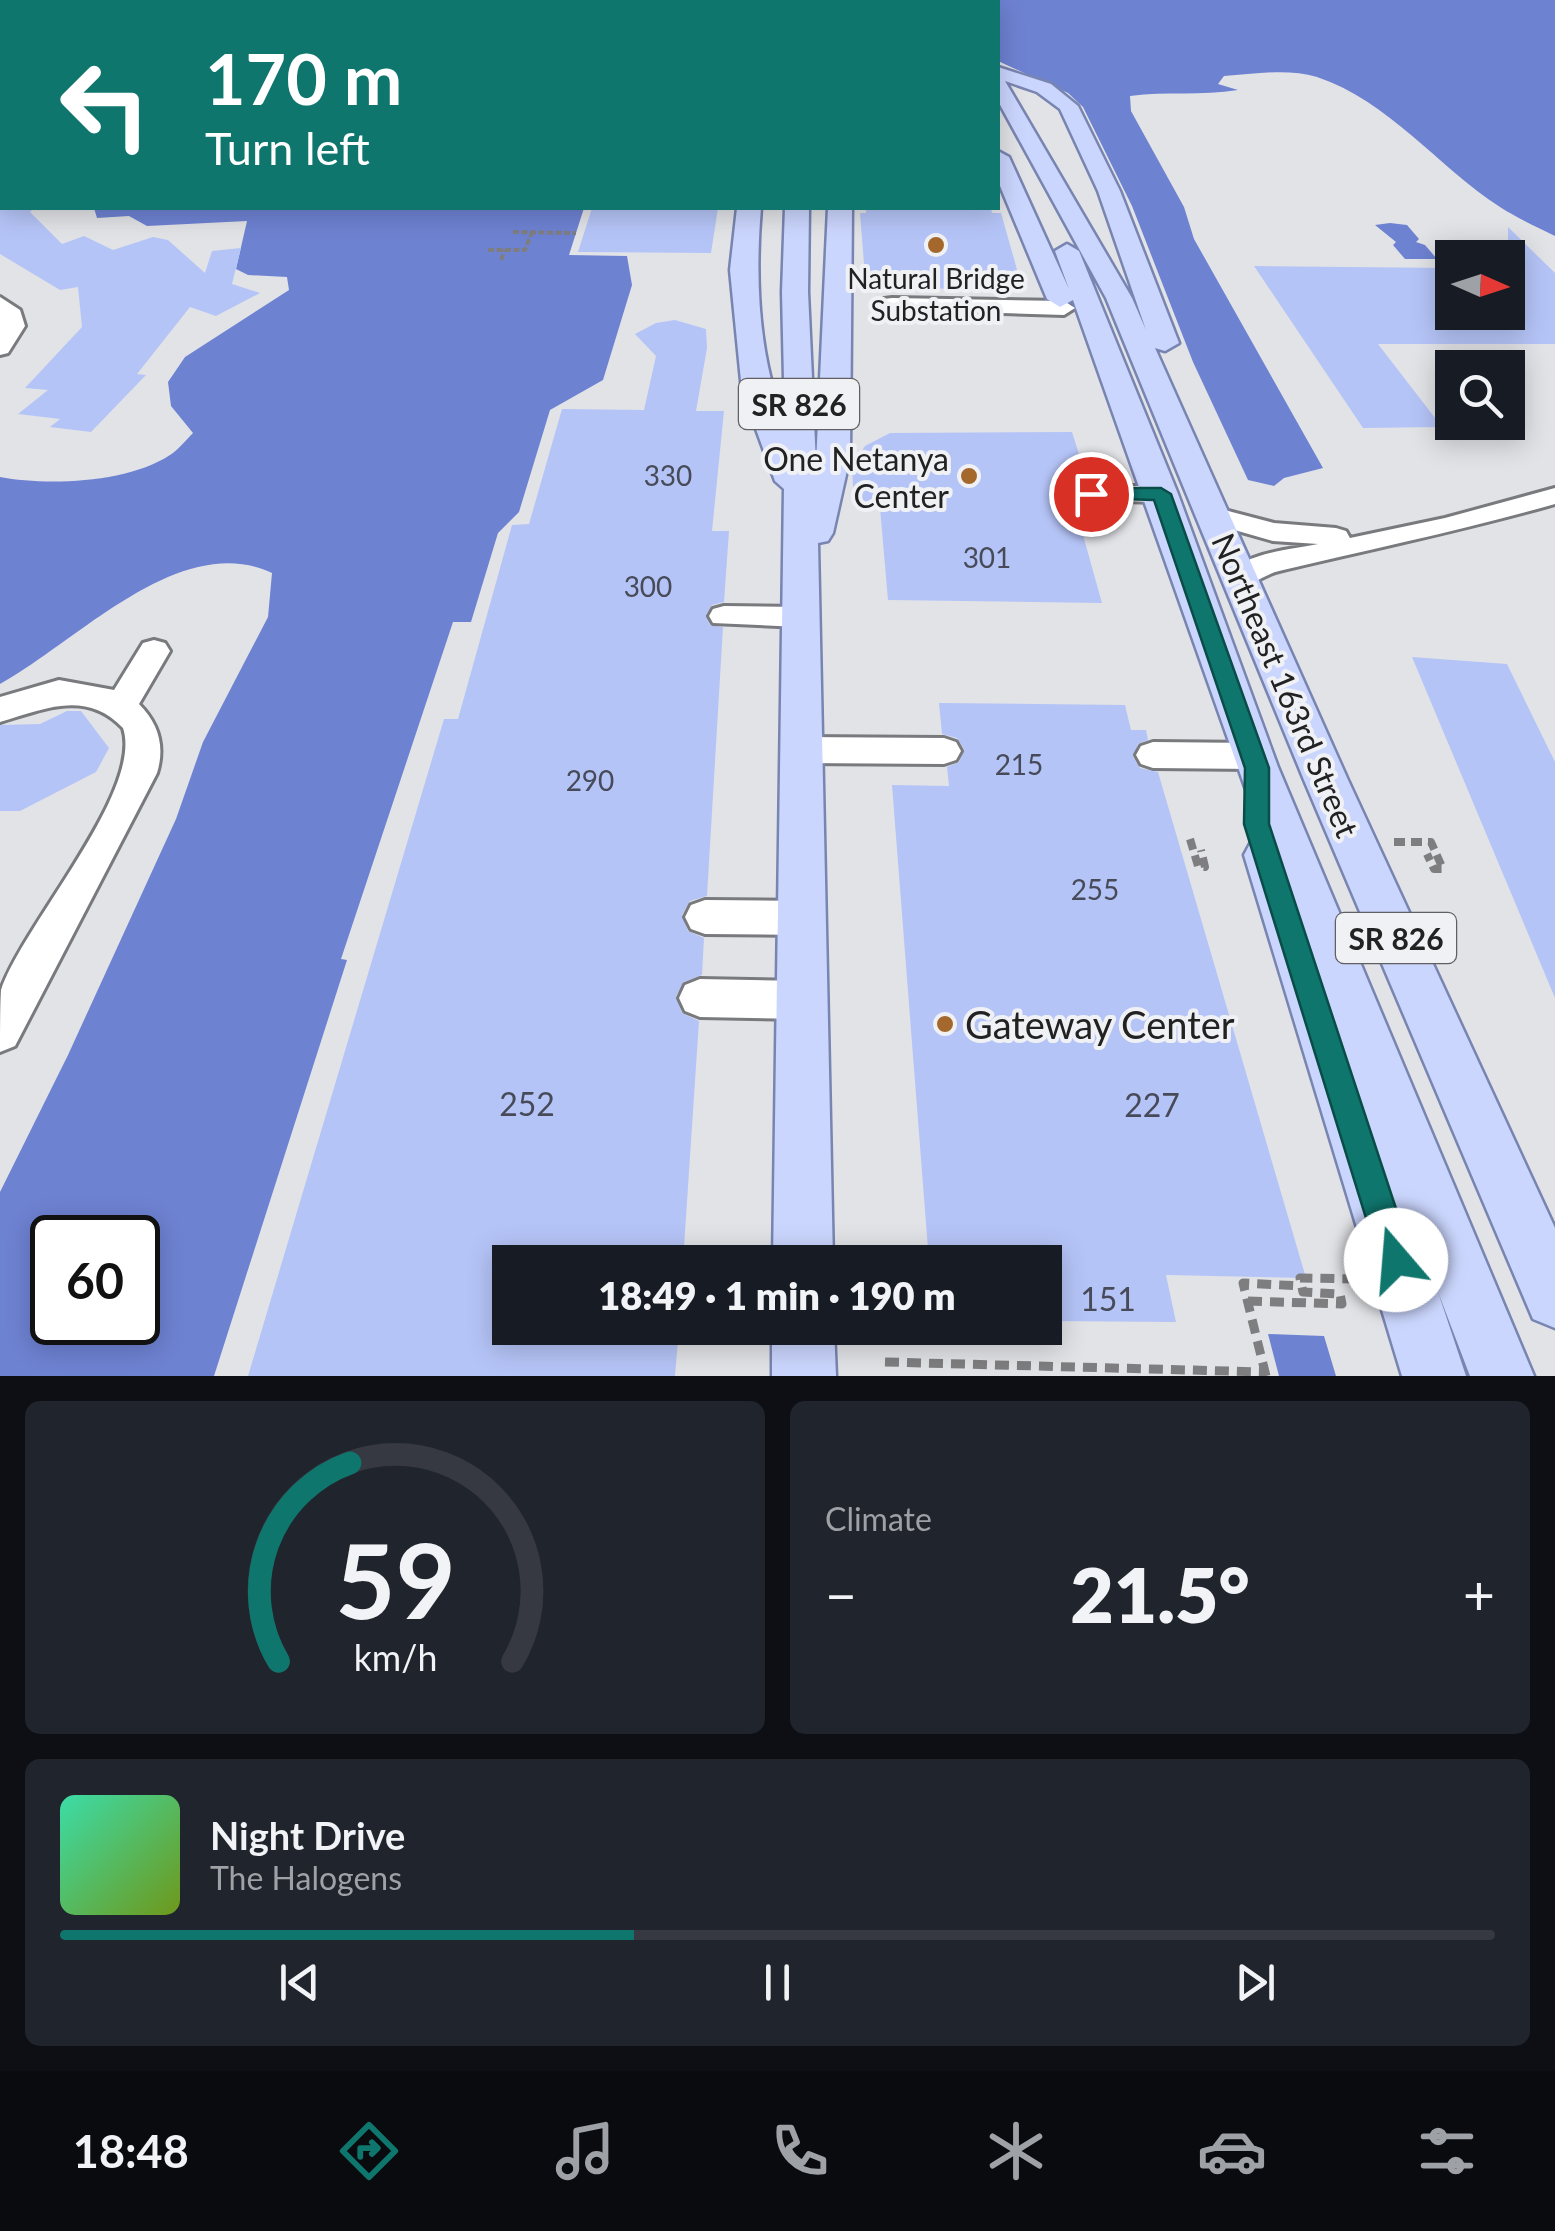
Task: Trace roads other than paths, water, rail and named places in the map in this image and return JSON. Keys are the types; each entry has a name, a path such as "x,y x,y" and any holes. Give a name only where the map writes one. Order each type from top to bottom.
{"main road":[{"path":"1000,74 1036,84 1061,98 1090,149 1166,348 1213,515"},
{"name":"Northeast 163rd Street","path":"1000,89 1036,159 1070,206 1119,298 1555,1297"},
{"path":"1036,159 1048,205 1088,298 1161,494 1255,762 1502,1376"},
{"path":"1000,162 1102,394 1146,454"},
{"path":"749,210 743,270 756,391 800,506"},
{"name":"SR 826","path":"797,210 794,292 801,609 803,1245"},
{"path":"801,609 834,457 840,210"},
{"path":"1255,762 1257,824 1434,1376"},
{"path":"804,1345 804,1376"}],"street":[{"path":"0,303 12,316 14,326 0,348"},
{"path":"892,304 1064,308"},
{"path":"1091,494 1161,494"},
{"path":"1240,578 1264,565 1448,526 1555,496"},
{"path":"1213,515 1273,532 1381,539"},
{"path":"724,616 801,609"},
{"path":"122,705 154,651"},
{"path":"0,710 65,691 122,705 136,721 144,742 143,764 126,802 0,1032"},
{"path":"801,750 944,751"},
{"path":"1153,755 1255,762"},
{"path":"705,917 802,918"},
{"path":"700,998 802,1000"}],"water":[{"path":"1000,0 1555,0 1555,236 1477,191 1367,102 1317,77 1283,72 1224,76 1218,84 1238,90 1130,96 1131,111 1184,207 1194,239 1323,468 1284,478 1274,486 1248,480 1193,362 1132,206 1083,107 1068,93 1000,62"},
{"path":"95,210 583,210 569,255 627,256 632,285 603,380 550,410 519,512 498,533 471,622 453,622 341,959 347,960 214,1376 0,1376 0,1192 68,1055 176,819 203,742 268,617 272,573 237,564 202,566 166,578 130,597 0,684 0,477 87,480 132,472 170,455 193,433 171,406 168,382 185,357 289,290 287,277 248,275 236,269 247,221 147,226 129,216 97,218"},
{"path":"1375,225 1407,225 1419,239 1416,242 1425,245 1435,259 1405,259 1393,245 1396,242"},
{"path":"1268,1334 1324,1336 1336,1376 1279,1376"}],"place":[{"name":"Natural Bridge Substation","path":"936,245"},
{"name":"One Netanya Center","path":"969,476"},
{"name":"Gateway Center","path":"945,1024"}]}
